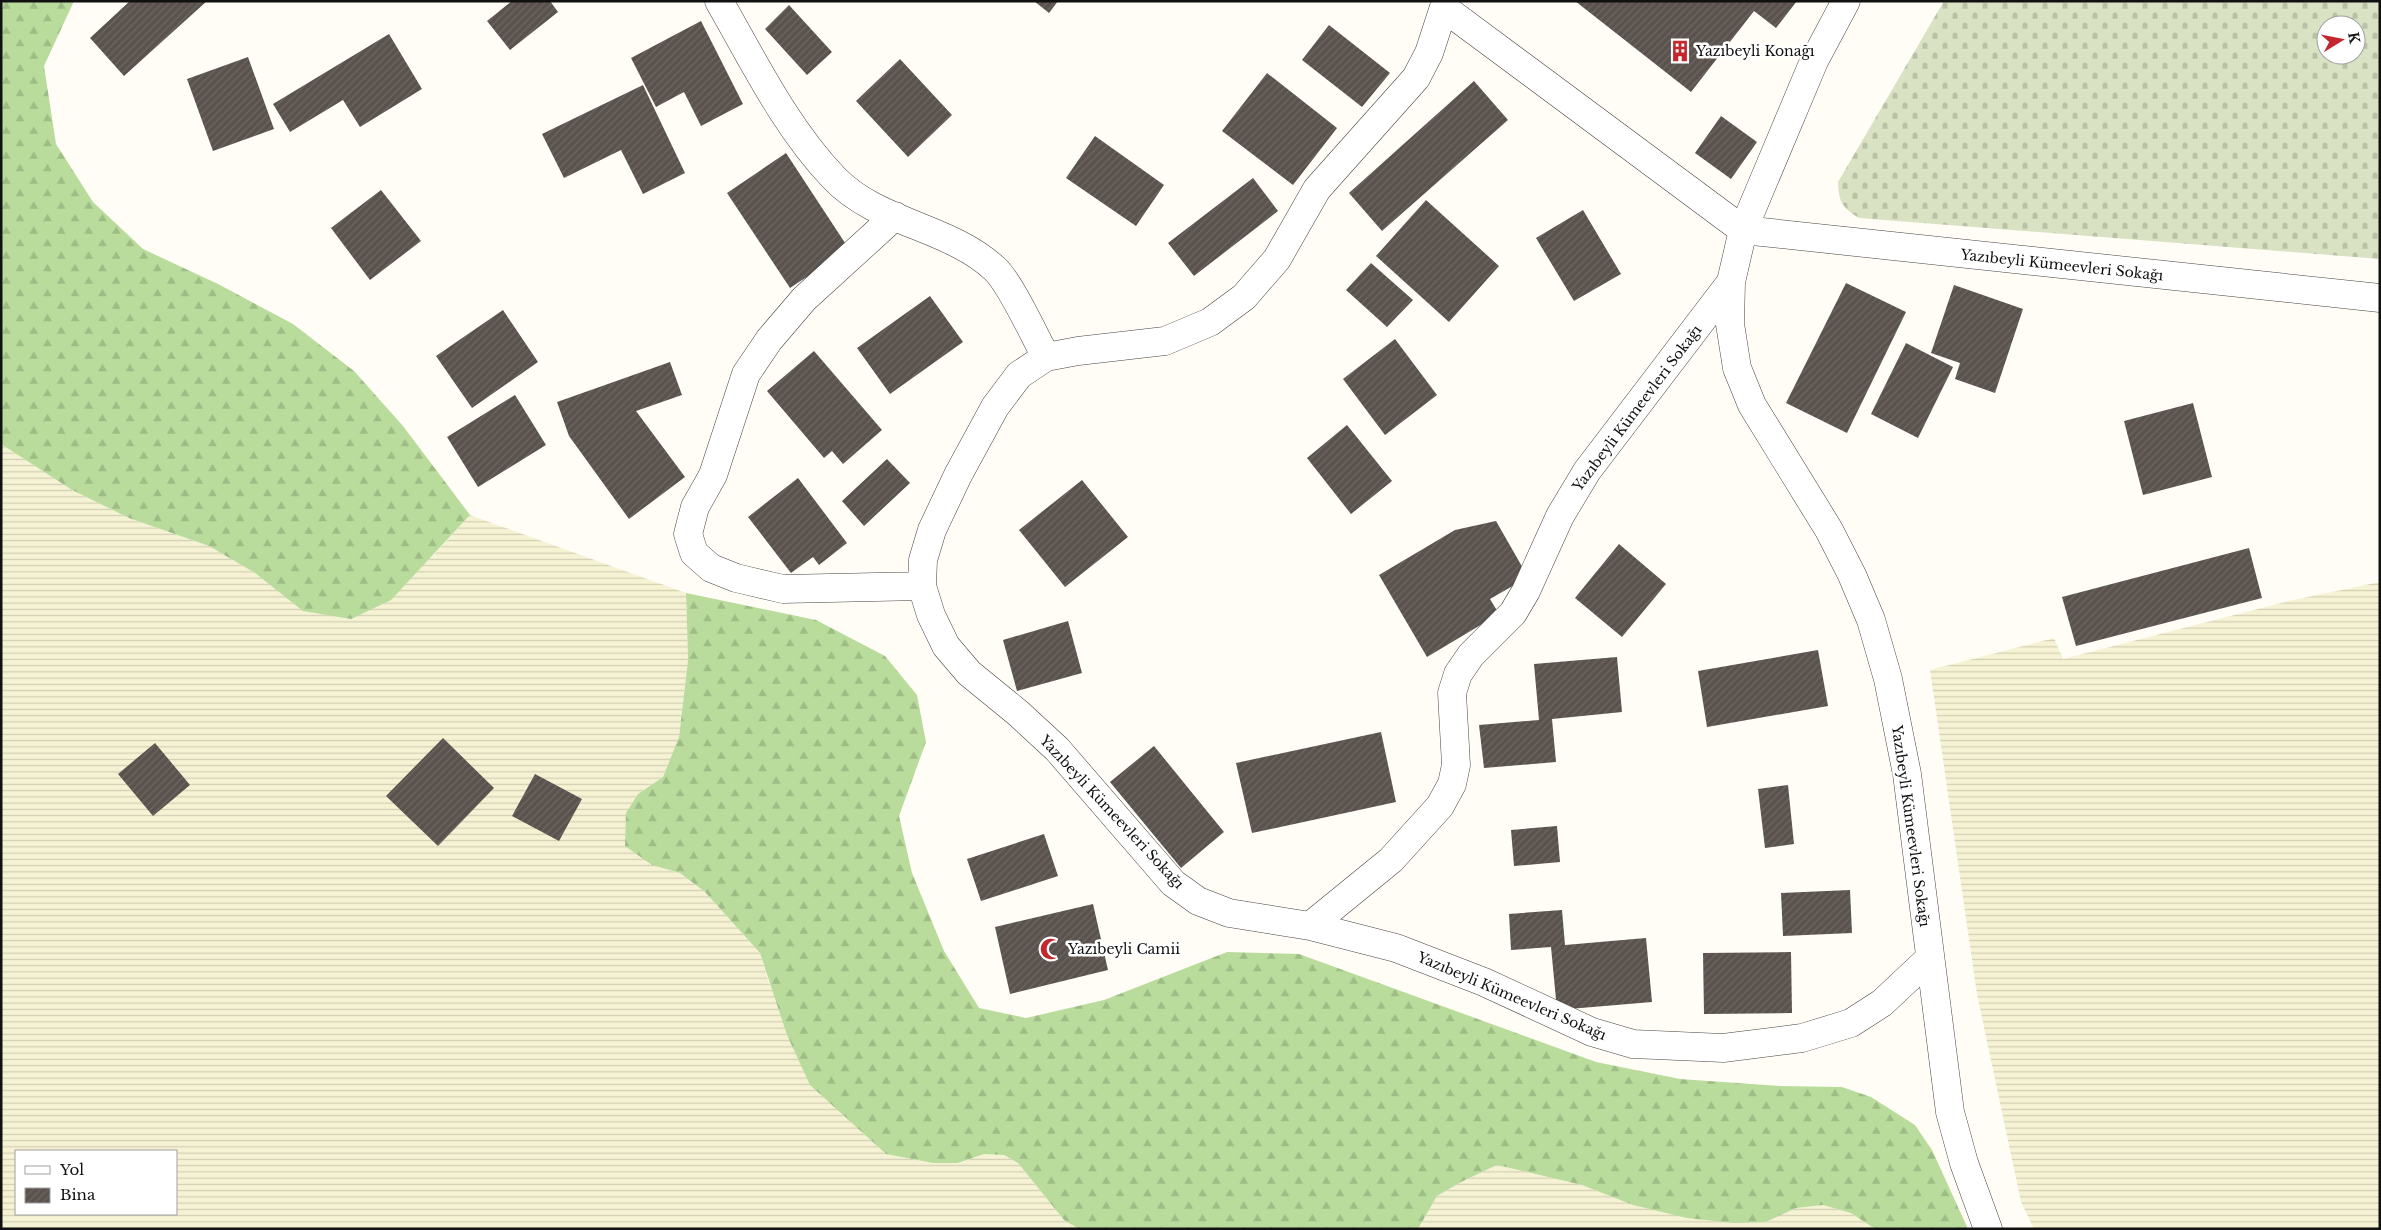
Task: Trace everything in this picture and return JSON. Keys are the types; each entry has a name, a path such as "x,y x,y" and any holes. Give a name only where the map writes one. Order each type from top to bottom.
{"street":[{"path":"719,1 774,97 835,179 861,200 939,234 974,252 996,270 1046,357"},
{"name":"Yazıbeyli Kümeevleri Sokağı","path":"1846,1 1814,60 1744,230 1731,282 1730,324 1737,368 1752,405 1829,530 1852,575 1870,620 1888,679 1907,774 1950,1112 1964,1163 1988,1229"},
{"name":"Yazıbeyli Kümeevleri Sokağı","path":"1930,958 1882,1002 1851,1024 1802,1038 1722,1048 1633,1044 1592,1032 1484,982 1396,948 1310,926 1229,913 1198,901 1173,883 1057,750 1018,713 969,673 946,646 930,615 922,586 923,560 932,530 967,458 995,407 1019,375 1046,357 1078,351 1165,341 1210,322 1244,297 1277,258 1317,189 1416,78 1430,53 1445,4 1744,230 2380,298"},
{"path":"895,216 804,299 769,340 746,374 713,475 695,507 688,534 694,553 711,568 736,578 783,589 819,590 922,586"},
{"name":"Yazıbeyli Kümeevleri Sokağı","path":"1310,926 1390,860 1440,806 1452,784 1456,765 1452,693 1458,674 1471,655 1513,613 1526,591 1560,516 1587,471 1731,282"}],"shaded area":[{"path":"1,444 72,490 129,518 209,546 255,573 431,558 470,515 686,593 688,660 679,737 663,777 638,794 652,865 680,873 705,892 760,953 769,983 864,1134 886,1154 933,1163 959,1163 984,1154 1004,1155 1018,1163 1064,1220 1079,1229 1,1229"},
{"path":"2380,582 2380,1229 2034,1229 2021,1202 1977,994 1930,670 2054,638 2063,659 2293,600"},
{"path":"1497,1165 1582,1185 1633,1205 1766,1222 1796,1208 1823,1205 1851,1213 1875,1229 1418,1229 1437,1196"}],"green space":[{"path":"1,1 74,1 44,66 56,144 93,202 143,249 218,284 293,324 354,371 403,426 470,515 391,600 351,619 303,611 255,573 209,546 129,518 72,490 1,444"},
{"path":"1944,1 2380,1 2380,259 1859,218 1842,204 1838,182"},
{"path":"686,593 816,620 885,656 917,695 926,742 899,816 912,873 944,951 979,1008 1026,1018 1104,1000 1227,952 1299,954 1596,1062 1680,1079 1780,1086 1842,1087 1871,1097 1915,1125 1932,1150 1968,1229 1875,1229 1851,1213 1823,1205 1796,1208 1766,1222 1734,1223 1687,1218 1633,1205 1582,1185 1497,1165 1437,1196 1418,1229 1079,1229 1064,1220 1018,1163 1004,1155 984,1154 958,1163 933,1163 886,1154 810,1085 787,1035 760,953 705,892 680,873 652,865 625,846 626,813 638,794 663,777 679,737 688,660"}],"building":[{"path":"130,1 207,1 124,76 90,38"},
{"path":"512,1 550,1 558,12 510,50 487,21"},
{"path":"1034,1 1058,1 1049,13"},
{"name":"Yazıbeyli Konağı","path":"1575,1 1797,1 1776,28 1754,11 1691,92"},
{"path":"789,5 832,52 807,75 765,29"},
{"path":"701,21 743,104 701,126 684,92 656,107 631,58"},
{"path":"1329,25 1390,73 1362,107 1302,60"},
{"path":"389,34 422,89 360,127 343,100 290,132 273,104"},
{"path":"248,57 274,129 213,151 187,79"},
{"path":"900,59 952,115 908,157 856,101"},
{"path":"1267,73 1337,128 1293,185 1222,131"},
{"path":"1474,81 1508,120 1382,231 1349,193"},
{"path":"643,85 685,173 643,194 621,150 564,178 542,134"},
{"path":"1721,116 1757,142 1731,179 1695,153"},
{"path":"1095,136 1164,185 1136,226 1066,178"},
{"path":"786,153 849,249 790,288 727,193"},
{"path":"1253,178 1278,211 1194,276 1168,243"},
{"path":"381,190 421,241 370,280 331,228"},
{"path":"1426,200 1499,266 1449,322 1376,256"},
{"path":"1583,210 1621,274 1574,301 1536,238"},
{"path":"1371,263 1413,300 1387,327 1346,290"},
{"path":"1846,283 1906,312 1847,433 1786,403"},
{"path":"1954,285 2023,309 1995,393 1955,379 1960,363 1931,353"},
{"path":"930,296 963,342 890,394 857,348"},
{"path":"503,310 538,362 472,408 436,356"},
{"path":"1395,339 1437,395 1385,435 1343,379"},
{"path":"1906,343 1953,367 1918,438 1871,414"},
{"path":"814,351 882,430 843,464 832,451 824,458 767,391"},
{"path":"670,362 682,395 636,411 685,477 629,519 569,436 557,402"},
{"path":"515,395 546,445 478,487 447,437"},
{"path":"2193,403 2212,477 2143,495 2124,421"},
{"path":"1347,425 1392,481 1351,514 1307,458"},
{"path":"887,459 910,483 864,526 842,501"},
{"path":"798,478 847,543 819,565 813,557 791,573 748,517"},
{"path":"1082,480 1128,537 1065,587 1019,530"},
{"path":"1496,521 1528,577 1490,599 1499,614 1427,657 1379,575 1455,530"},
{"path":"1619,544 1666,584 1622,637 1575,598"},
{"path":"2249,548 2262,598 2076,646 2062,597"},
{"path":"1068,621 1082,673 1017,691 1003,640"},
{"path":"1818,650 1828,706 1707,727 1698,671"},
{"path":"1617,657 1622,712 1552,719 1556,762 1484,768 1479,725 1539,720 1534,664"},
{"path":"1381,732 1396,802 1252,833 1236,763"},
{"path":"443,738 494,788 438,846 386,796"},
{"path":"155,743 190,785 153,816 118,774"},
{"path":"1154,746 1224,832 1181,868 1110,782"},
{"path":"535,774 582,799 559,841 512,816"},
{"path":"1788,785 1794,844 1765,848 1758,789"},
{"path":"1557,826 1560,862 1514,866 1511,830"},
{"path":"1044,834 1058,876 981,901 967,859"},
{"path":"1850,890 1852,933 1783,936 1781,893"},
{"name":"Yazıbeyli Camii","path":"1093,904 1108,970 1010,994 995,927"},
{"path":"1562,910 1565,945 1646,938 1652,1002 1557,1010 1551,947 1511,950 1509,914"},
{"path":"1791,952 1792,1013 1704,1014 1703,953"}],"place":[{"name":"Yazıbeyli Konağı","path":"1680,51"},
{"name":"Yazıbeyli Camii","path":"1051,949"}]}
